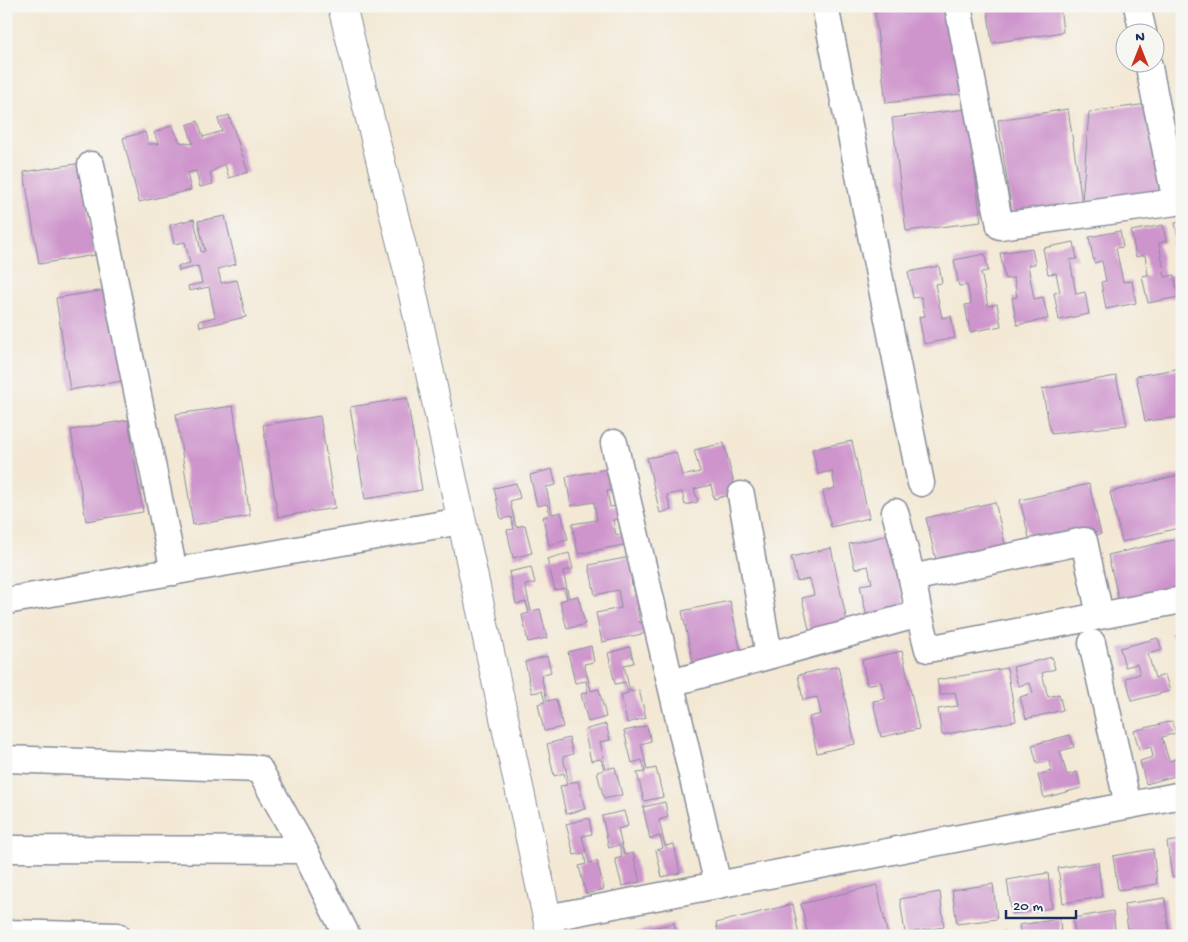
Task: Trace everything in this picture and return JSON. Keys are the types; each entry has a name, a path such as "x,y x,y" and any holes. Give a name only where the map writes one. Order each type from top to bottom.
{"street":[{"path":"342,6 408,271 549,927 718,885 1182,795"},
{"path":"824,6 921,483"},
{"path":"958,6 1000,226 1179,202 1150,72"},
{"path":"1138,6 1141,22"},
{"path":"91,164 174,572"},
{"path":"614,442 718,885"},
{"path":"741,495 769,655"},
{"path":"895,512 928,649 1182,600"},
{"path":"6,601 461,520"},
{"path":"912,578 1084,541 1100,615"},
{"path":"671,683 919,614"},
{"path":"1092,643 1128,805"},
{"path":"6,759 259,769 304,850 347,936"},
{"path":"6,849 304,850"},
{"path":"6,933 117,936"}],"building":[{"path":"874,6 950,6 961,94 886,103"},
{"path":"987,6 1060,6 1063,32 992,43"},
{"path":"1154,103 1166,193 1082,202 1089,112"},
{"path":"967,109 981,222 906,231 892,118"},
{"path":"1068,109 1082,202 1012,213 998,120"},
{"path":"229,115 248,172 229,178 225,164 210,173 213,184 200,187 196,171 187,173 191,190 139,202 123,138 145,132 148,144 159,144 154,133 172,125 180,142 193,144 187,125 198,121 203,137 222,131 218,119"},
{"path":"81,163 95,255 39,264 24,172"},
{"path":"225,216 236,264 218,269 221,283 237,280 246,317 200,327 199,321 215,317 209,287 189,291 188,286 202,283 198,266 179,271 178,266 190,263 185,242 174,244 170,225 194,219 201,252 205,251 198,221"},
{"path":"1182,221 1182,248 1180,249 1175,223"},
{"path":"1163,225 1166,241 1159,243 1165,277 1174,275 1178,297 1148,303 1142,276 1148,275 1145,255 1136,257 1131,231"},
{"path":"1120,231 1123,247 1116,248 1123,282 1132,281 1136,303 1106,309 1101,282 1106,281 1102,261 1094,263 1089,237"},
{"path":"1074,242 1077,259 1070,260 1076,294 1085,292 1089,314 1059,320 1054,293 1060,292 1056,273 1048,274 1043,248"},
{"path":"1032,248 1035,264 1028,265 1034,299 1043,297 1048,319 1017,325 1012,298 1017,297 1014,278 1005,279 1000,253"},
{"path":"985,254 988,271 981,272 988,306 997,304 1001,326 970,332 965,305 971,304 967,285 959,286 954,260"},
{"path":"939,266 942,283 935,284 942,318 951,316 955,338 924,344 919,317 925,316 921,297 913,298 908,272"},
{"path":"112,289 127,380 70,390 56,298"},
{"path":"1182,368 1182,417 1145,421 1136,376"},
{"path":"1116,376 1127,425 1051,434 1042,389"},
{"path":"407,398 422,490 365,499 350,407"},
{"path":"233,406 250,516 193,525 176,414"},
{"path":"320,416 335,508 278,517 263,425"},
{"path":"128,420 143,512 86,521 71,430"},
{"path":"852,441 869,518 831,527 823,491 835,488 832,471 818,474 812,449"},
{"path":"724,443 736,493 714,499 711,485 694,489 698,502 685,505 682,492 667,495 671,510 660,513 647,458 676,452 682,476 700,472 694,450"},
{"path":"617,467 621,489 607,491 610,507 624,505 627,517 613,520 616,535 631,531 633,543 578,554 572,524 597,520 594,502 571,506 566,477"},
{"path":"552,469 556,485 546,487 552,514 561,512 568,540 549,545 543,517 550,515 547,504 537,506 530,475"},
{"path":"1179,475 1182,486 1182,527 1122,542 1110,492"},
{"path":"516,483 520,498 510,501 516,527 525,525 532,553 513,558 507,530 514,529 511,517 501,519 494,488"},
{"path":"1089,484 1101,534 1032,550 1020,500"},
{"path":"995,502 1007,552 938,568 926,518"},
{"path":"889,535 907,613 868,622 860,585 872,583 868,566 855,569 849,544"},
{"path":"1177,539 1182,558 1182,590 1120,605 1108,555"},
{"path":"831,548 848,626 810,634 802,598 814,595 810,579 797,581 791,557"},
{"path":"569,553 573,569 563,571 569,598 578,596 585,624 567,629 560,601 567,599 565,588 555,590 547,559"},
{"path":"640,555 645,577 631,580 634,596 648,593 650,606 637,608 640,623 655,620 657,631 602,642 596,613 621,608 618,590 595,595 589,565"},
{"path":"531,567 535,583 525,585 531,611 540,609 547,638 528,642 522,615 529,613 526,602 516,604 509,572"},
{"path":"730,601 742,657 694,667 682,611"},
{"path":"1182,634 1182,655 1181,655 1176,636"},
{"path":"1158,638 1162,650 1148,654 1155,678 1165,675 1170,691 1132,701 1126,678 1140,674 1137,664 1125,667 1120,648"},
{"path":"591,646 594,662 584,664 591,691 599,689 606,717 588,722 581,694 588,692 586,681 575,683 568,652"},
{"path":"630,647 634,663 624,665 630,692 639,690 646,718 627,723 621,695 628,693 625,682 615,684 608,653"},
{"path":"902,651 919,729 881,737 873,701 885,699 881,682 867,685 862,660"},
{"path":"547,656 551,672 541,675 547,701 556,699 563,727 544,731 538,704 545,702 542,691 532,693 525,662"},
{"path":"1052,657 1055,669 1042,673 1048,697 1059,694 1063,710 1026,719 1020,697 1033,693 1030,683 1018,686 1013,667"},
{"path":"838,666 855,744 817,753 809,717 821,714 817,697 803,700 798,675"},
{"path":"1007,668 1016,721 942,735 938,709 958,706 955,692 940,695 937,680"},
{"path":"1172,721 1176,733 1162,737 1169,761 1179,758 1182,774 1146,784 1140,761 1153,757 1151,747 1139,750 1134,731"},
{"path":"606,724 610,740 600,742 606,769 615,767 622,795 604,799 597,772 604,770 601,759 591,761 584,730"},
{"path":"647,726 651,741 641,744 647,770 656,768 663,797 644,801 637,773 645,772 642,760 632,763 624,731"},
{"path":"1070,735 1074,747 1060,751 1067,775 1077,772 1081,788 1044,798 1038,775 1051,771 1049,761 1037,764 1032,745"},
{"path":"569,738 573,754 563,757 569,783 578,781 585,809 566,814 560,786 567,785 564,773 554,776 547,744"},
{"path":"665,802 668,817 659,820 665,846 674,844 680,873 662,877 656,850 663,848 660,836 650,839 643,807"},
{"path":"624,811 628,826 618,829 624,855 633,853 640,882 622,886 615,859 622,857 619,845 609,848 602,816"},
{"path":"589,818 592,834 582,836 589,863 597,861 604,889 586,894 579,866 586,864 584,853 574,855 566,824"},
{"path":"1182,840 1182,875 1172,877 1167,842"},
{"path":"1153,849 1157,884 1118,890 1113,856"},
{"path":"1098,862 1102,897 1063,903 1058,868"},
{"path":"1048,873 1052,908 1012,914 1007,880"},
{"path":"993,884 997,919 957,924 952,890"},
{"path":"877,885 888,936 808,936 801,904"},
{"path":"940,892 944,927 905,933 900,899"},
{"path":"1165,898 1169,933 1129,936 1124,904"},
{"path":"793,904 799,936 719,936 716,923"},
{"path":"1113,911 1116,936 1075,936 1073,918"},
{"path":"1060,919 1061,936 1021,936 1019,925"},
{"path":"674,923 677,936 623,935"},
{"path":"1006,931 1007,936 984,936 984,935"}]}
